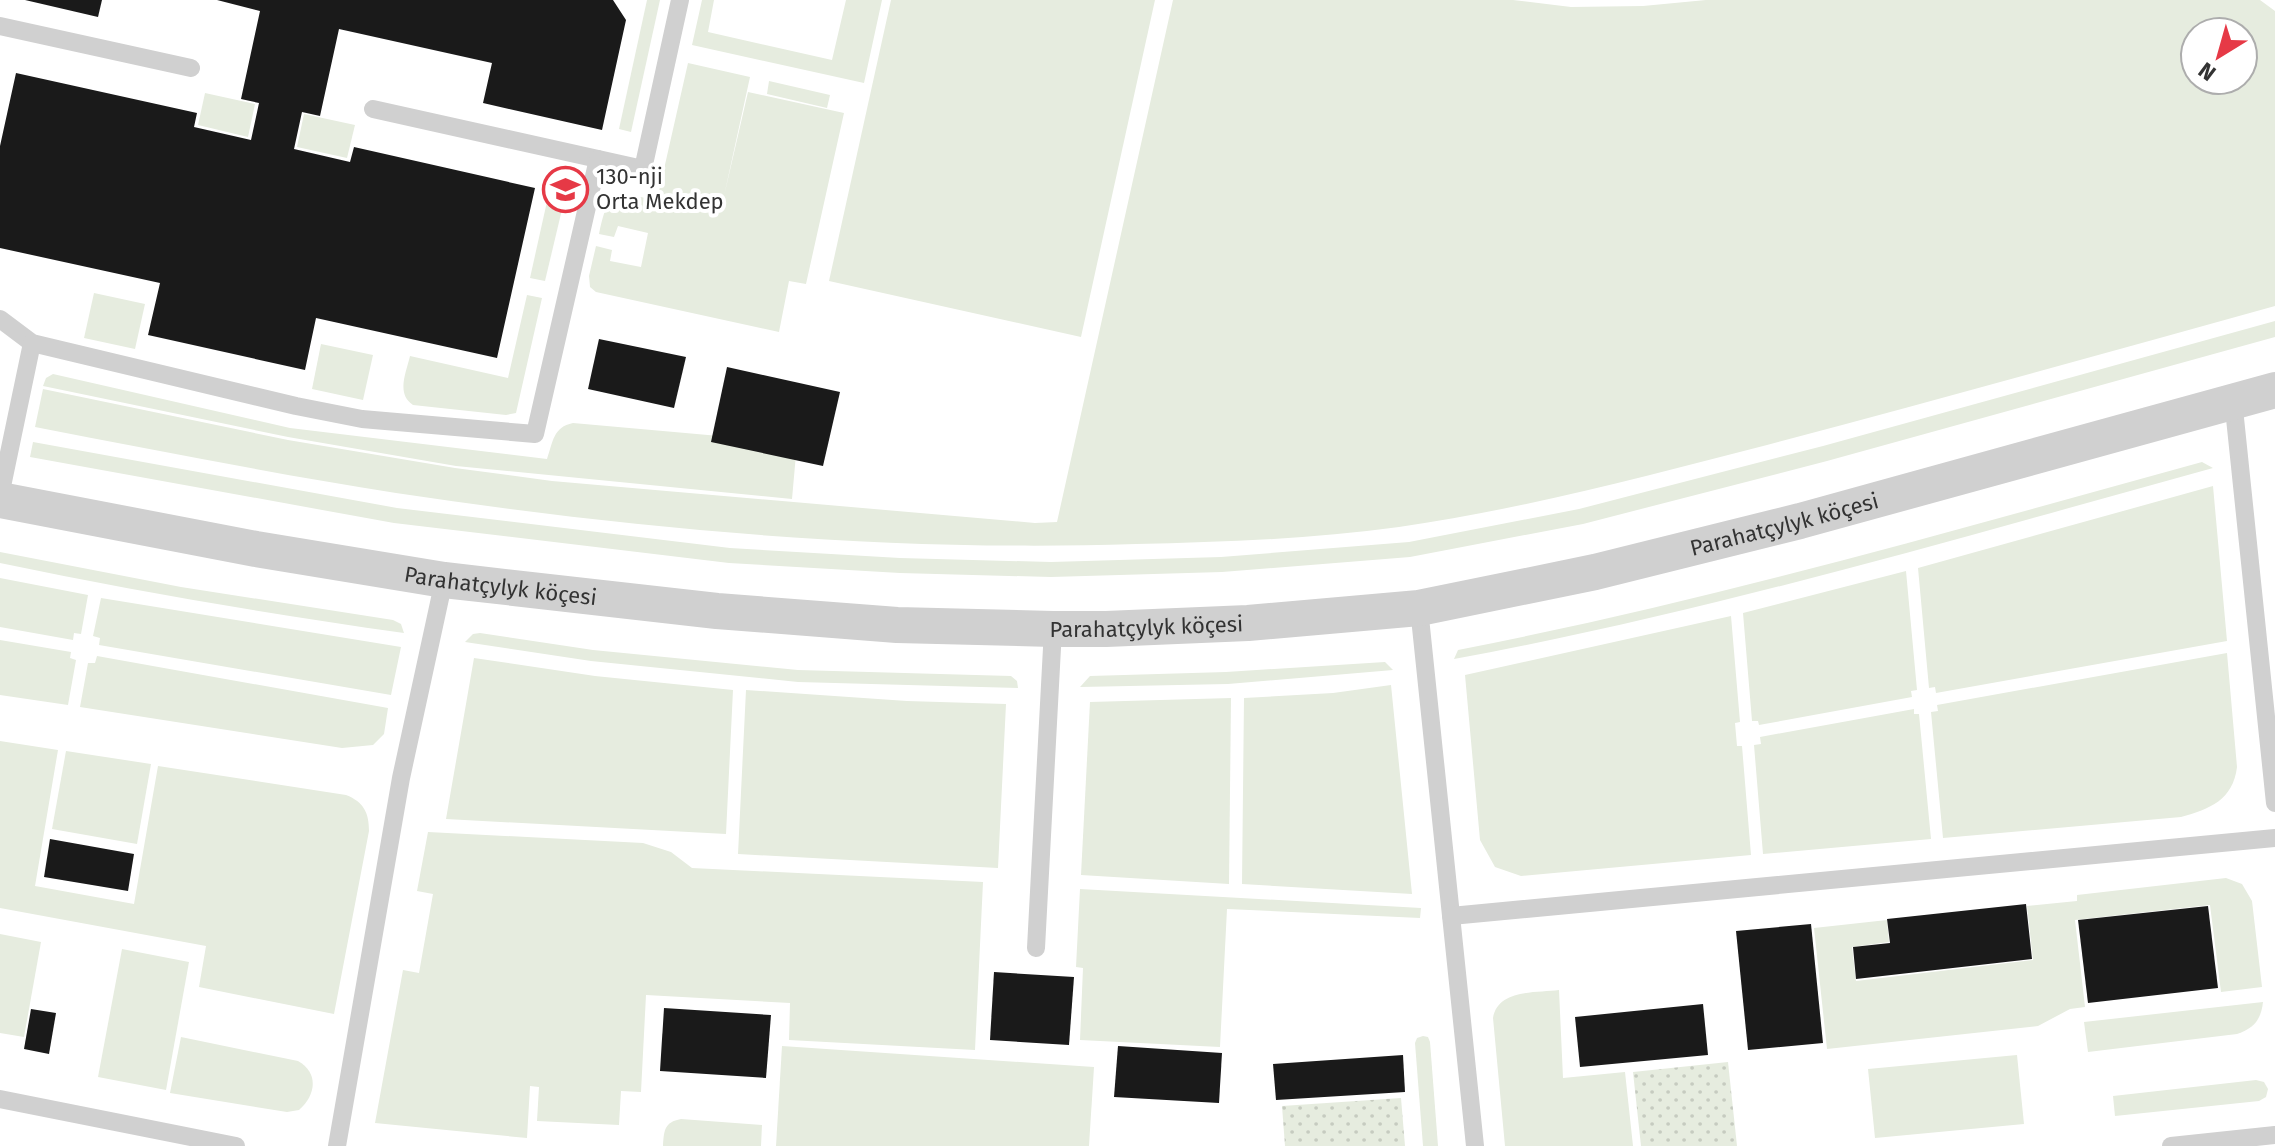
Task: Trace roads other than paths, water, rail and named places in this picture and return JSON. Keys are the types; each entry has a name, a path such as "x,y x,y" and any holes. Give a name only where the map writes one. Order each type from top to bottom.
{"street":[{"name":"Parahatçylyk köçesi","path":"0,498 256,549 444,580 717,611 897,625 1053,629 1248,623 1419,608 1595,572 1800,521 2233,399 2275,390"}],"lane":[{"path":"373,109 643,169 680,0"},
{"path":"0,26 191,68"},
{"path":"0,319 32,343 296,406 362,419 535,434 598,159"},
{"path":"0,498 32,343"},
{"path":"2233,399 2275,803"},
{"path":"337,1146 401,778 444,580"},
{"path":"1419,608 1475,1146"},
{"path":"1036,948 1053,629"},
{"path":"1451,916 2275,838"},
{"path":"0,1099 236,1146"},
{"path":"2171,1146 2275,1135"}],"place":[{"name":"130-nji Orta Mekdep","path":"565,189"}]}
